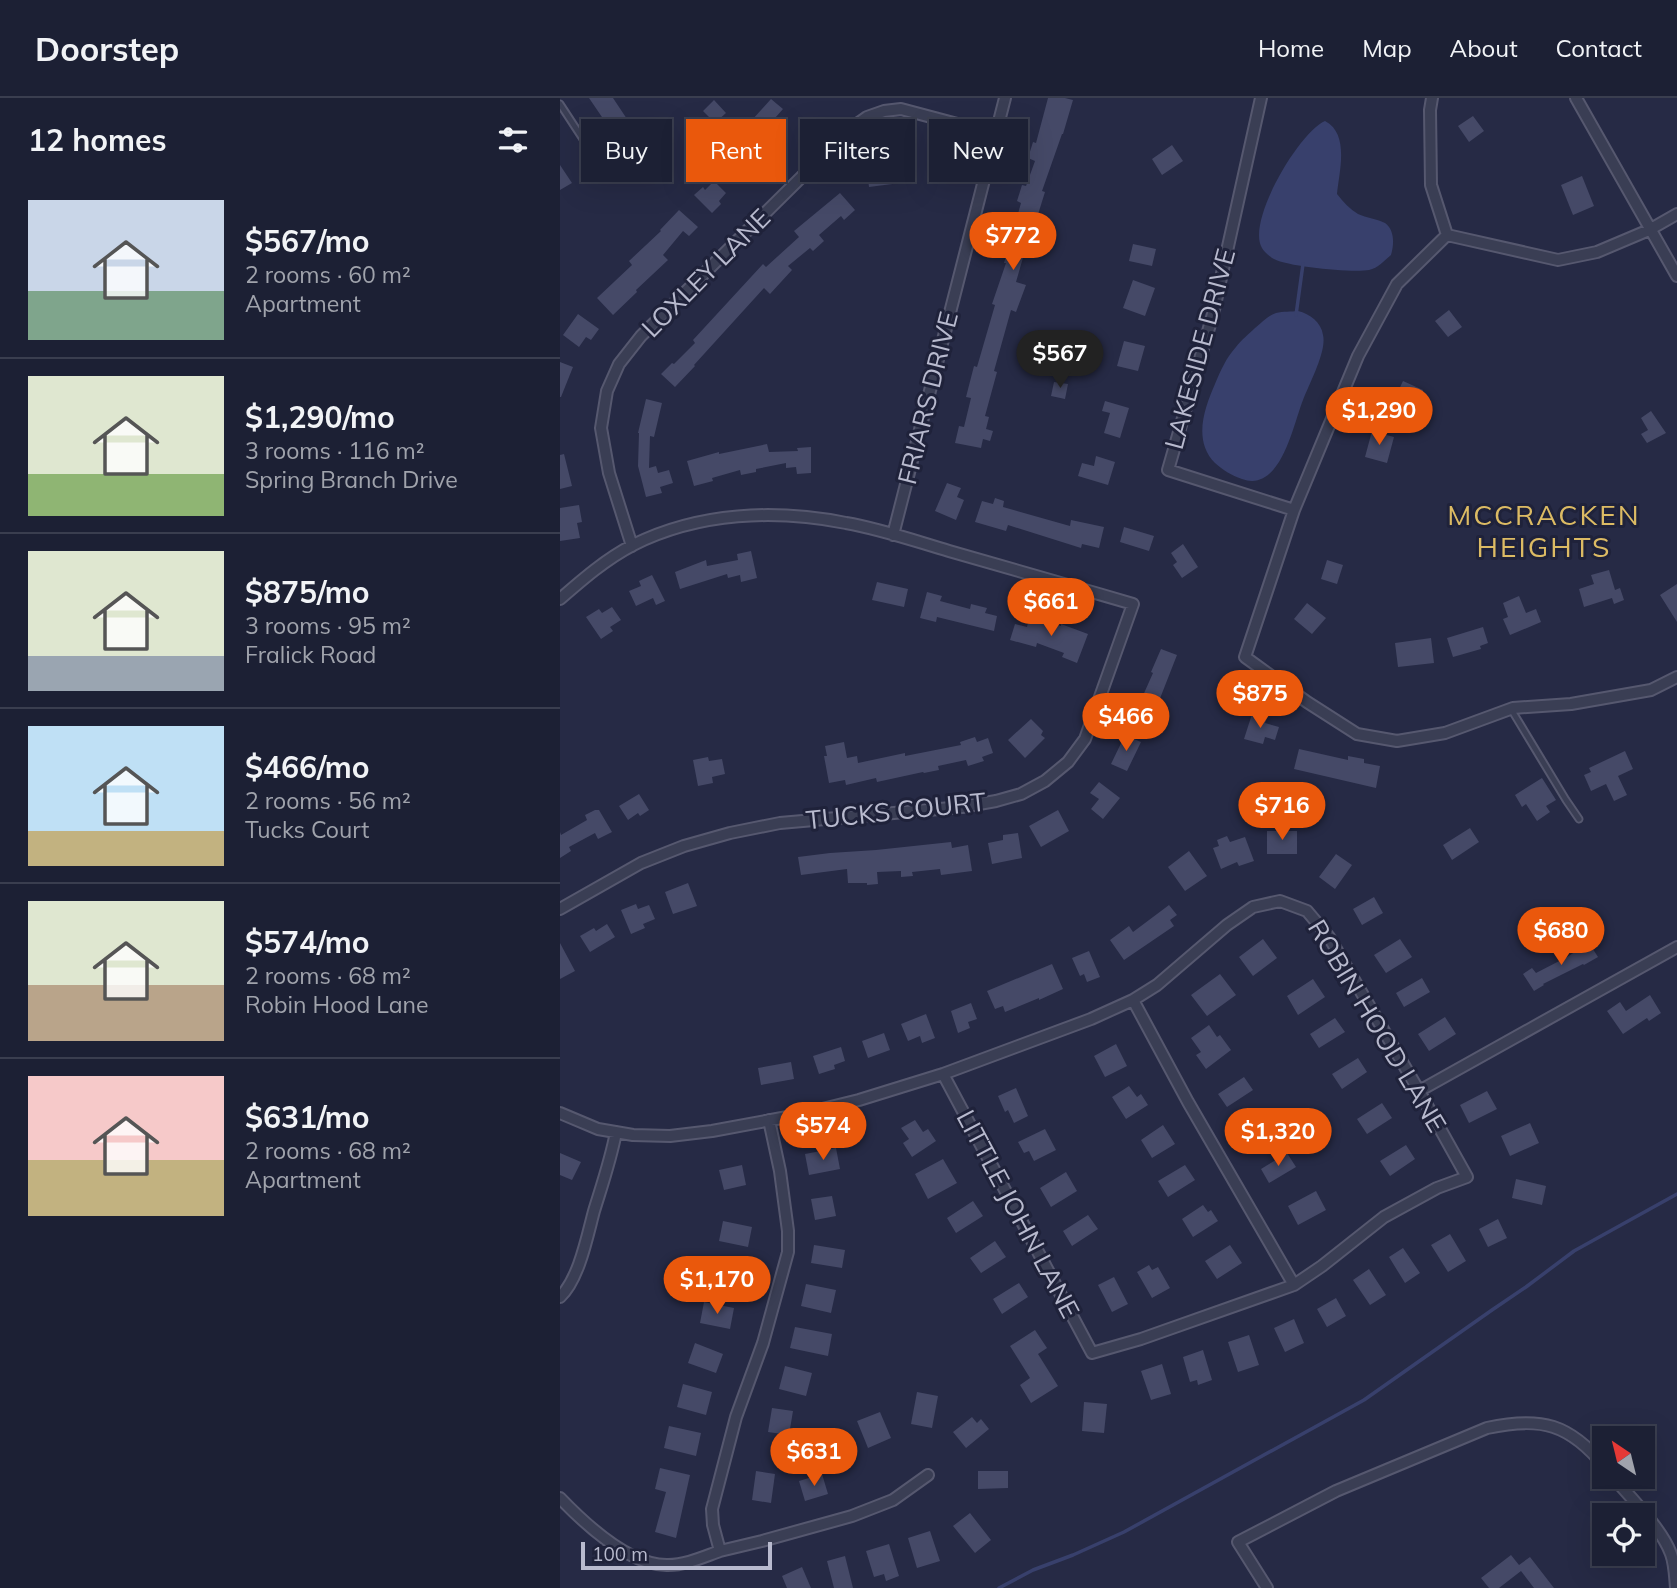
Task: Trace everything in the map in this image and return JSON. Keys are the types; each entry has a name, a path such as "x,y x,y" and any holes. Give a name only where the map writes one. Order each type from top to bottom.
{"street":[{"name":"FRIARS DRIVE","path":"999,119 1005,98"},
{"name":"LAKESIDE DRIVE","path":"1261,98 1213,314 1168,470 1294,510"},
{"path":"1432,98 1431,185 1447,235"},
{"path":"1576,98 1677,276"},
{"name":"LOXLEY LANE","path":"632,546 609,472 601,428 607,391 619,364 642,336 850,129 867,117 901,109 939,119"},
{"name":"FRIARS DRIVE","path":"893,535 983,182"},
{"path":"1447,235 1558,260 1597,252 1650,230 1677,214"},
{"path":"1447,235 1397,284 1358,356 1294,510 1245,657 1357,734 1397,741 1445,733 1511,709 1571,704 1651,690 1677,677"},
{"path":"560,599 589,574 632,546 662,533 697,523 760,515 795,516 846,523 893,535"},
{"name":"TUCKS COURT","path":"560,909 641,863 684,846 780,823 962,807 996,801 1033,788 1068,762 1085,739 1133,604 893,535"},
{"name":"ROBIN HOOD LANE","path":"560,1113 598,1129 633,1135 670,1136 712,1131 859,1100 943,1074 1091,1020 1157,985 1253,906 1280,901 1307,911 1329,937 1467,1177 1437,1188 1384,1217 1294,1285"},
{"path":"1419,1091 1677,947"},
{"path":"1133,1000 1188,1102 1294,1285"},
{"name":"LITTLE JOHN LANE","path":"943,1074 1092,1353 1141,1339 1294,1285"},
{"path":"720,1551 712,1509 736,1416 764,1343 788,1252 780,1171 769,1120"},
{"path":"560,1297 572,1279 582,1254 608,1169 616,1132"},
{"path":"1267,1588 1238,1542 1336,1491 1488,1428 1532,1422 1563,1429 1592,1453"},
{"path":"560,1498 600,1535 626,1552 652,1564 667,1565 681,1564 852,1516 893,1500 928,1475"},
{"path":"1623,1489 1660,1533 1671,1554 1676,1588"}],"lane":[{"path":"560,104 581,135"},
{"path":"1511,709 1579,819"}],"water":[{"path":"1325,121 1333,127 1340,144 1341,165 1337,194 1358,214 1385,223 1392,234 1391,255 1372,269 1336,270 1293,265 1274,259 1262,248 1259,236 1261,219 1268,199 1289,159 1314,129"},
{"path":"1298,311 1311,316 1320,326 1324,342 1320,358 1290,440 1276,467 1267,476 1255,481 1242,479 1221,468 1208,454 1202,435 1207,404 1224,364 1240,342 1273,314"}],"building":[{"path":"589,98 613,98 627,119 603,119"},
{"path":"1048,98 1073,100 1042,191 1045,192 1016,282 1026,285 1016,312 1011,310 994,371 997,372 985,416 989,417 986,429 993,431 990,441 983,439 981,448 955,443 959,426 964,427 971,398 966,397 1006,263 1021,203 1017,201 1022,185 1026,186 1028,182 1035,161 1028,158 1033,142 1036,143"},
{"path":"771,99 783,109 776,119 753,119"},
{"path":"714,100 726,113 719,119 711,119 703,111"},
{"path":"1473,116 1484,131 1469,142 1458,126"},
{"path":"1172,145 1183,161 1162,175 1152,159"},
{"path":"560,165 572,183 560,190"},
{"path":"1582,176 1594,206 1573,215 1561,185"},
{"path":"715,182 726,193 719,201 721,204 712,213 694,195 703,187 705,190"},
{"path":"868,182 900,182 900,183 869,187"},
{"path":"840,193 855,210 844,220 841,216 819,235 824,241 813,251 810,248 788,266 792,270 770,294 764,288 675,387 661,374 695,343 693,340 763,264 766,267 799,237 794,231"},
{"path":"679,210 698,227 689,236 683,231 663,255 668,260 613,315 597,298 632,265 629,261"},
{"path":"1133,244 1156,249 1152,266 1129,261"},
{"path":"1133,280 1155,288 1145,316 1123,308"},
{"path":"1449,310 1462,327 1448,337 1435,321"},
{"path":"578,314 599,329 591,340 586,337 579,347 563,335"},
{"path":"1124,341 1145,346 1138,371 1117,366"},
{"path":"560,362 573,367 561,397 560,397"},
{"path":"1403,381 1423,390 1412,415 1390,408"},
{"path":"1054,382 1068,384 1065,399 1051,396"},
{"path":"646,399 662,403 654,437 650,436 649,468 656,466 658,473 669,470 673,483 660,487 662,493 646,497 638,466 638,433"},
{"path":"1105,401 1129,408 1120,438 1104,433 1110,413 1102,411"},
{"path":"1651,411 1666,433 1647,443 1641,434 1648,430 1641,418"},
{"path":"1372,431 1394,437 1387,463 1365,457"},
{"path":"767,444 769,452 798,451 797,448 811,447 811,473 797,474 796,467 786,468 786,463 741,475 740,470 694,486 687,461 719,452"},
{"path":"564,454 572,486 560,489 560,455"},
{"path":"1096,456 1115,462 1108,485 1078,476 1082,463 1094,466"},
{"path":"947,483 961,488 957,497 964,500 956,520 935,511"},
{"path":"995,498 1004,501 1003,507 1070,526 1071,520 1104,527 1099,548 1082,544 1081,548 1008,525 1006,531 975,522 982,501 993,504"},
{"path":"579,505 582,522 577,523 580,538 560,541 560,508"},
{"path":"1124,527 1154,536 1149,551 1120,542"},
{"path":"1183,544 1198,567 1182,578 1173,565 1177,562 1171,553"},
{"path":"751,551 757,578 741,582 740,575 728,578 727,574 680,589 675,572 706,560 707,566 738,560 737,554"},
{"path":"1327,560 1343,565 1337,584 1321,579"},
{"path":"1609,570 1615,590 1620,588 1624,600 1614,604 1612,598 1584,607 1579,589 1594,584 1591,575"},
{"path":"652,575 665,601 656,605 653,598 636,606 629,591 641,586 639,581"},
{"path":"877,582 908,589 904,607 872,600"},
{"path":"1677,584 1677,622 1660,595"},
{"path":"927,592 942,596 940,601 970,609 971,604 987,608 985,613 997,616 994,631 937,617 936,622 920,618"},
{"path":"1519,596 1526,613 1536,609 1541,622 1510,635 1503,619 1508,617 1503,603"},
{"path":"1307,603 1326,618 1312,634 1294,619"},
{"path":"612,607 621,620 610,627 613,631 601,639 586,617 599,609 602,613"},
{"path":"1029,618 1061,624 1088,634 1077,663 1062,657 1064,653 1037,643 1036,647 1010,640 1015,624 1027,627"},
{"path":"1483,627 1488,643 1480,646 1481,649 1453,657 1447,638"},
{"path":"1431,638 1434,663 1398,667 1395,643"},
{"path":"1161,649 1177,655 1150,724 1133,718"},
{"path":"1252,714 1267,718 1265,723 1279,727 1275,740 1265,737 1263,744 1244,739"},
{"path":"1031,719 1043,731 1041,735 1045,738 1025,758 1008,740"},
{"path":"1125,735 1141,742 1127,771 1111,764"},
{"path":"975,737 977,742 988,738 993,753 982,757 984,761 968,766 966,760 938,766 939,770 877,782 876,778 846,785 845,780 829,783 825,746 844,742 847,758 857,756 858,763 961,745 960,742"},
{"path":"1299,749 1348,760 1348,756 1364,759 1364,763 1380,766 1376,788 1294,769"},
{"path":"1625,751 1633,769 1618,776 1627,795 1614,801 1606,784 1591,791 1584,775 1591,772 1589,768"},
{"path":"708,757 709,761 722,759 725,774 712,777 713,783 698,786 693,760"},
{"path":"1542,778 1556,800 1546,806 1550,812 1537,821 1526,804 1522,807 1515,795"},
{"path":"1099,782 1120,798 1103,819 1091,809 1099,799 1090,793"},
{"path":"639,794 649,810 628,820 619,806"},
{"path":"599,810 612,832 598,839 595,833 569,847 571,851 560,858 560,832 561,835 587,820 585,815"},
{"path":"1058,810 1069,831 1041,847 1029,826"},
{"path":"1470,828 1479,842 1452,860 1443,845"},
{"path":"1267,831 1297,831 1297,854 1267,854"},
{"path":"1018,833 1022,858 992,864 988,843 1003,840 1003,835"},
{"path":"1227,836 1230,842 1245,837 1254,861 1239,866 1237,862 1221,869 1213,848 1219,846 1217,840"},
{"path":"951,842 952,848 968,845 972,871 941,875 940,869 912,872 913,876 901,877 901,871 877,872 878,884 867,885 848,883 847,869 801,875 798,857 830,853"},
{"path":"1189,851 1207,876 1185,891 1168,867"},
{"path":"1336,854 1352,865 1335,889 1319,877"},
{"path":"688,883 697,906 673,914 665,892"},
{"path":"1374,897 1383,913 1362,925 1353,909"},
{"path":"636,904 638,909 649,905 655,919 643,924 645,928 631,934 621,910"},
{"path":"1169,905 1177,915 1170,920 1174,926 1124,960 1110,940 1129,926 1133,932"},
{"path":"607,924 615,937 590,952 580,936"},
{"path":"1263,939 1277,958 1253,976 1239,957"},
{"path":"1400,939 1412,957 1386,973 1374,955"},
{"path":"560,943 575,971 560,979"},
{"path":"1589,943 1598,957 1534,991 1523,974 1532,968 1536,973"},
{"path":"1089,951 1100,977 1087,982 1084,974 1080,976 1072,958"},
{"path":"1052,964 1063,989 1005,1012 1003,1006 995,1009 987,991"},
{"path":"1220,974 1236,995 1207,1016 1191,995"},
{"path":"1422,978 1430,992 1404,1007 1396,993"},
{"path":"1313,979 1325,997 1298,1015 1287,996"},
{"path":"1650,995 1661,1013 1649,1021 1647,1018 1623,1034 1607,1011 1620,1002 1626,1011"},
{"path":"971,1003 977,1019 968,1022 970,1028 958,1033 951,1011"},
{"path":"926,1014 935,1038 922,1043 920,1036 908,1041 901,1024"},
{"path":"1445,1017 1456,1034 1429,1051 1418,1034"},
{"path":"1335,1018 1345,1032 1319,1048 1310,1034"},
{"path":"1209,1025 1231,1050 1206,1069 1196,1055 1201,1052 1191,1038"},
{"path":"884,1033 890,1050 868,1058 862,1041"},
{"path":"1116,1044 1127,1066 1105,1077 1094,1056"},
{"path":"841,1047 845,1061 834,1065 835,1069 819,1074 813,1056"},
{"path":"1358,1058 1367,1072 1342,1089 1332,1074"},
{"path":"791,1062 794,1079 761,1085 758,1068"},
{"path":"1244,1077 1253,1090 1227,1107 1218,1094"},
{"path":"1129,1086 1137,1097 1141,1094 1148,1105 1126,1119 1112,1097"},
{"path":"1016,1088 1028,1116 1014,1123 1008,1110 1005,1112 998,1096"},
{"path":"1487,1091 1497,1109 1469,1123 1460,1105"},
{"path":"1382,1103 1392,1118 1367,1134 1357,1119"},
{"path":"1265,1113 1276,1131 1250,1147 1239,1129"},
{"path":"915,1120 923,1132 928,1129 936,1141 912,1157 903,1143 909,1139 901,1128"},
{"path":"1530,1123 1539,1143 1510,1156 1501,1136"},
{"path":"1163,1125 1175,1144 1152,1158 1141,1140"},
{"path":"1045,1129 1056,1150 1034,1161 1029,1151 1024,1153 1018,1142"},
{"path":"1406,1145 1415,1159 1390,1176 1380,1161"},
{"path":"836,1148 840,1169 809,1175 805,1154"},
{"path":"560,1153 581,1162 572,1180 560,1175"},
{"path":"1287,1153 1296,1167 1269,1183 1261,1169"},
{"path":"943,1159 957,1183 928,1199 915,1174"},
{"path":"742,1165 746,1185 724,1190 719,1170"},
{"path":"1185,1165 1195,1180 1168,1197 1158,1181"},
{"path":"1066,1172 1077,1191 1051,1207 1040,1188"},
{"path":"1516,1179 1546,1186 1542,1205 1512,1198"},
{"path":"1316,1191 1326,1210 1298,1225 1288,1206"},
{"path":"832,1196 836,1216 815,1220 811,1199"},
{"path":"973,1201 983,1216 956,1233 947,1218"},
{"path":"1203,1205 1208,1212 1211,1210 1218,1221 1193,1237 1182,1219"},
{"path":"1088,1215 1098,1229 1072,1246 1063,1231"},
{"path":"1498,1219 1507,1238 1488,1247 1479,1229"},
{"path":"723,1221 752,1227 748,1247 719,1241"},
{"path":"1450,1234 1466,1261 1448,1272 1431,1245"},
{"path":"995,1241 1006,1257 981,1273 970,1258"},
{"path":"814,1245 845,1250 842,1268 811,1263"},
{"path":"1230,1245 1242,1263 1217,1279 1205,1261"},
{"path":"1403,1248 1420,1273 1405,1283 1389,1257"},
{"path":"720,1260 745,1268 738,1288 713,1280"},
{"path":"1149,1265 1152,1270 1158,1267 1170,1288 1152,1298 1137,1272"},
{"path":"1369,1269 1386,1295 1370,1305 1353,1280"},
{"path":"1114,1277 1128,1304 1112,1312 1098,1285"},
{"path":"1019,1283 1028,1297 1002,1314 993,1299"},
{"path":"806,1284 836,1290 831,1313 801,1306"},
{"path":"1336,1298 1346,1316 1327,1327 1317,1309"},
{"path":"704,1302 734,1308 730,1329 700,1323"},
{"path":"1294,1319 1304,1343 1285,1352 1274,1328"},
{"path":"795,1327 832,1334 828,1356 790,1348"},
{"path":"1035,1330 1047,1348 1038,1354 1058,1386 1031,1403 1020,1385 1030,1378 1010,1346"},
{"path":"1249,1335 1259,1365 1238,1372 1228,1342"},
{"path":"695,1343 723,1354 716,1373 688,1363"},
{"path":"1203,1350 1212,1380 1198,1385 1197,1380 1190,1382 1183,1357"},
{"path":"1162,1364 1171,1394 1151,1400 1141,1371"},
{"path":"785,1366 812,1373 806,1396 779,1389"},
{"path":"683,1384 712,1392 706,1415 677,1407"},
{"path":"917,1392 938,1396 932,1428 911,1424"},
{"path":"1084,1402 1107,1404 1104,1433 1082,1431"},
{"path":"772,1408 793,1411 789,1435 768,1432"},
{"path":"880,1412 891,1438 868,1448 857,1421"},
{"path":"972,1417 977,1423 981,1419 989,1429 966,1448 953,1432"},
{"path":"669,1426 701,1433 696,1456 664,1448"},
{"path":"660,1468 690,1475 676,1538 655,1532 666,1492 655,1489"},
{"path":"756,1471 775,1474 771,1503 752,1500"},
{"path":"978,1471 1008,1471 1008,1488 978,1489"},
{"path":"822,1474 828,1494 805,1501 799,1481"},
{"path":"970,1513 991,1540 975,1553 953,1526"},
{"path":"930,1531 940,1561 917,1568 908,1538"},
{"path":"889,1544 899,1576 886,1581 884,1574 874,1577 866,1551"},
{"path":"1511,1555 1519,1565 1530,1557 1554,1588 1534,1588 1521,1571 1499,1588 1489,1588 1481,1578"},
{"path":"845,1556 853,1588 834,1588 827,1561"},
{"path":"802,1567 811,1588 787,1588 782,1576"}],"waterway":[{"path":"1296,315 1303,264"},
{"path":"999,1588 1033,1570 1124,1532 1364,1400 1574,1251 1677,1194"}],"district":[{"name":"MCCRACKEN HEIGHTS","path":"1544,531"}]}
